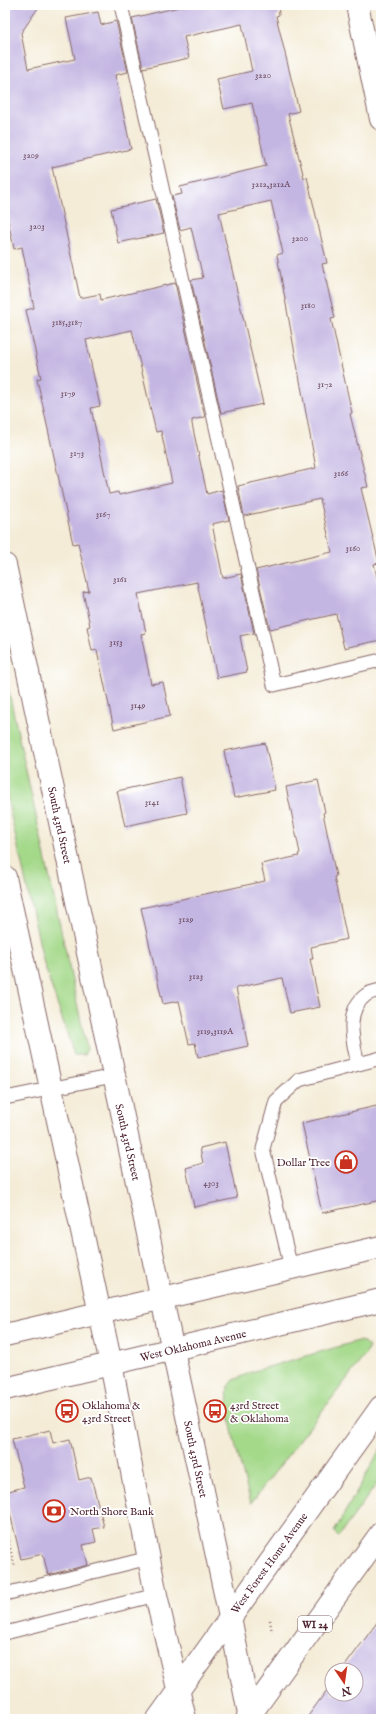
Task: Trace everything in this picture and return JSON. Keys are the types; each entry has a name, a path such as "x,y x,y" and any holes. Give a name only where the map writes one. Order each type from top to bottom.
{"main road":[{"path":"357,5 381,119"},
{"name":"South 43rd Street","path":"5,565 113,1076 154,1258 161,1298 230,1617 249,1718"},
{"path":"5,877 111,1364 156,1595 185,1719"},
{"path":"5,1335 381,1247"},
{"name":"West Oklahoma Avenue","path":"5,1389 381,1300"},
{"name":"West Forest Home Avenue","path":"158,1719 381,1407"},
{"name":"WI 24","path":"249,1718 381,1533"}],"lane":[{"path":"121,5 274,685 381,660"},
{"path":"358,1064 351,1028 355,1007 367,994 381,990"},
{"path":"291,1268 263,1149 276,1101 298,1080 381,1058"},
{"path":"5,1098 113,1076"},
{"path":"5,1594 149,1558"},
{"path":"5,1633 156,1595"}],"path":[{"path":"5,1529 14,1567 22,1565"},
{"path":"270,1620 272,1633"}],"green space":[{"path":"5,674 87,1049 84,1055 74,1055 44,964 5,789"},
{"path":"358,1341 364,1342 369,1347 366,1354 251,1503 231,1427 228,1386 234,1380 251,1372"},
{"path":"381,1448 381,1478 339,1536 334,1532"}],"building":[{"path":"5,5 40,5 21,33 28,69 75,59 66,18 98,12 101,25 116,21 128,72 115,75 131,149 52,167 80,298 100,294 101,300 175,283 205,417 192,420 192,424 207,494 222,490 229,520 212,524 223,578 241,574 254,633 240,636 247,672 217,678 197,582 138,594 146,633 141,634 151,684 163,682 170,716 114,729 97,650 92,651 87,627 90,626 83,592 89,591 78,543 73,544 37,379 41,378 26,310 34,308 22,247 14,249 5,206","holes":["132,330 156,432 161,431 172,483 119,495 118,492 109,494 91,408 100,406 86,340"]},
{"path":"188,5 278,5 279,15 276,16 299,111 288,114 304,178 307,177 327,263 322,264 335,318 331,319 352,413 350,414 368,487 361,488 379,563 374,564 381,594 381,640 344,648 336,614 270,629 256,570 332,552 320,499 244,516 238,486 316,468 277,255 283,253 271,201 219,213 263,404 221,413 191,280 203,278 191,227 180,230 172,196 182,194 180,187 266,166 252,103 224,109 217,79 252,71 242,24 184,37 189,58 143,68 132,18"},
{"path":"156,199 164,233 118,243 111,209"},
{"path":"265,743 275,790 234,798 224,751"},
{"path":"180,777 187,813 125,826 117,791"},
{"path":"318,780 336,876 334,877 347,939 311,947 313,959 310,959 320,1007 290,1013 282,978 236,988 248,1046 198,1057 195,1043 189,1044 179,1001 163,1004 141,908 265,881 261,864 299,856 298,854 300,853 286,787"},
{"name":"Dollar Tree","path":"381,1105 381,1200 322,1213 302,1123"},
{"path":"225,1142 237,1198 194,1207 186,1168 203,1163 200,1148"},
{"name":"North Shore Bank","path":"50,1430 53,1443 70,1439 79,1480 91,1477 104,1527 93,1529 96,1542 83,1545 88,1565 48,1575 43,1554 21,1559 5,1492 24,1487 12,1439"},
{"path":"381,1617 381,1719 306,1719 324,1694 324,1702 364,1702 364,1662 348,1662"}],"place":[{"name":"Dollar Tree","path":"346,1162"},
{"name":"Oklahoma & 43rd Street","path":"67,1411"},
{"name":"43rd Street & Oklahoma","path":"215,1411"},
{"name":"North Shore Bank","path":"54,1511"}]}
